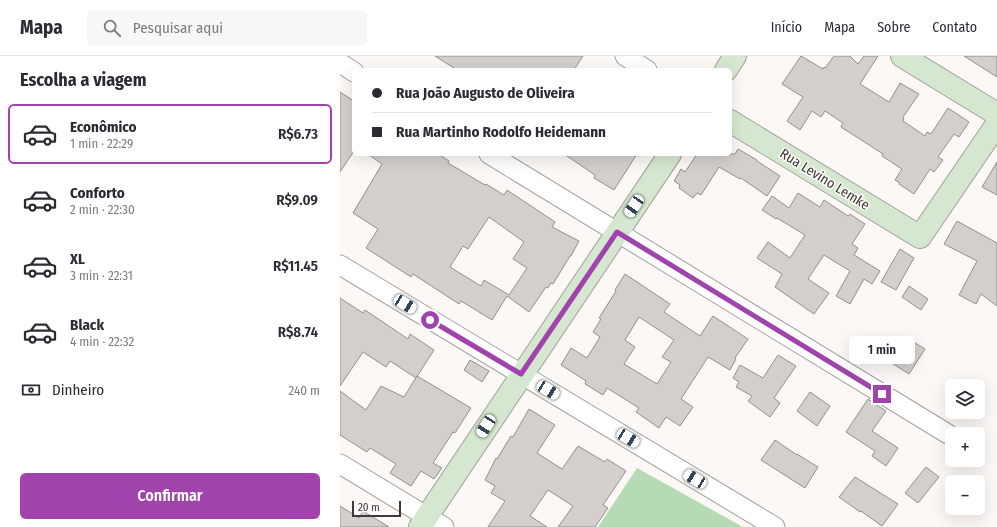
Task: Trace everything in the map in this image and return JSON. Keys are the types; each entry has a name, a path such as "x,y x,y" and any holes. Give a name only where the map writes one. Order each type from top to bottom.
{"street":[{"path":"625,56 644,68"},
{"path":"727,68 735,56"},
{"path":"902,56 997,114"},
{"path":"340,63 352,71"},
{"name":"Rua Levino Lemke","path":"732,122 920,238 997,124"},
{"path":"492,156 945,432"},
{"path":"340,464 430,523 521,374 669,156"},
{"path":"340,265 775,527"}],"green space":[{"path":"637,468 743,527 598,527"}],"building":[{"path":"435,56 583,56 575,68 454,68"},
{"path":"801,56 823,69 834,56 850,56 858,64 864,56 878,56 860,84 889,102 900,83 919,94 903,117 903,121 925,136 927,132 931,134 948,108 969,122 959,137 954,134 938,157 943,160 934,172 930,169 914,194 895,180 902,169 882,156 883,154 841,127 843,123 825,111 821,117 812,111 800,130 787,121 803,97 782,84"},
{"path":"964,56 997,56 997,77"},
{"path":"340,92 352,100 352,154 340,172"},
{"path":"738,149 780,176 767,196 741,178 740,179 719,167 701,195 697,193 693,198 679,188 680,185 674,181 681,169 685,172 696,156 732,156 732,154 735,154"},
{"path":"371,156 441,156 449,161 448,163 504,195 507,190 555,222 552,227 579,241 553,284 551,283 548,288 546,287 529,312 507,296 492,320 461,301 459,304 413,274 411,277 366,248 378,229 353,213 382,164","holes":["489,217 524,242 513,259 527,268 509,295 484,280 481,286 450,267 463,246 468,249"]},
{"path":"567,156 636,156 614,190 594,178 595,175"},
{"path":"997,162 997,195 982,187"},
{"path":"798,193 820,207 824,200 848,216 850,214 865,224 852,244 858,248 854,255 880,271 872,284 864,279 850,304 836,296 850,271 824,255 808,279 829,293 814,314 775,287 782,274 757,258 768,242 790,258 805,235 762,210 772,196 789,208"},
{"path":"957,221 997,243 997,306 981,294 976,304 959,295 977,261 944,244"},
{"path":"900,249 914,258 896,290 881,282"},
{"path":"625,274 670,304 664,312 700,336 713,316 748,339 735,358 736,359 730,370 708,357 681,399 693,407 680,426 666,417 659,428 636,412 639,408 607,388 603,395 585,384 586,381 561,365 571,348 587,358 600,337 593,332 601,319 599,318 616,291 615,290","holes":["639,317 674,340 662,357 671,362 657,384 624,364 635,347 625,340"]},
{"path":"909,286 928,299 921,310 902,297"},
{"path":"340,298 363,313 365,310 408,339 410,334 434,350 416,378 390,361 386,367 363,352 340,386"},
{"path":"907,338 925,349 909,374 890,362"},
{"path":"778,355 796,366 774,398 780,403 770,417 748,401 752,396 736,387 739,382 733,378 740,365 763,378"},
{"path":"470,360 489,371 482,382 464,370"},
{"path":"417,376 471,408 433,463 442,468 434,479 421,471 411,486 390,473 396,464 370,448 367,452 340,435 340,391 366,410 381,386 404,397"},
{"path":"810,392 830,406 817,426 797,411"},
{"path":"868,399 886,411 872,431 898,448 886,466 872,456 875,451 846,432"},
{"path":"529,409 555,425 537,453 562,469 578,446 605,462 607,459 626,471 603,505 608,508 595,527 558,527 573,506 548,490 530,516 547,527 488,527 505,501 491,493 495,486 485,480 496,458 497,459 511,436 513,437"},
{"path":"775,440 818,467 805,488 761,460"},
{"path":"926,467 939,477 918,503 905,493"},
{"path":"855,477 898,504 882,526 839,497"},
{"path":"340,506 359,518 363,511 389,527 340,527"}],"route":[{"path":"430,320 521,374 617,232 882,394"}]}
